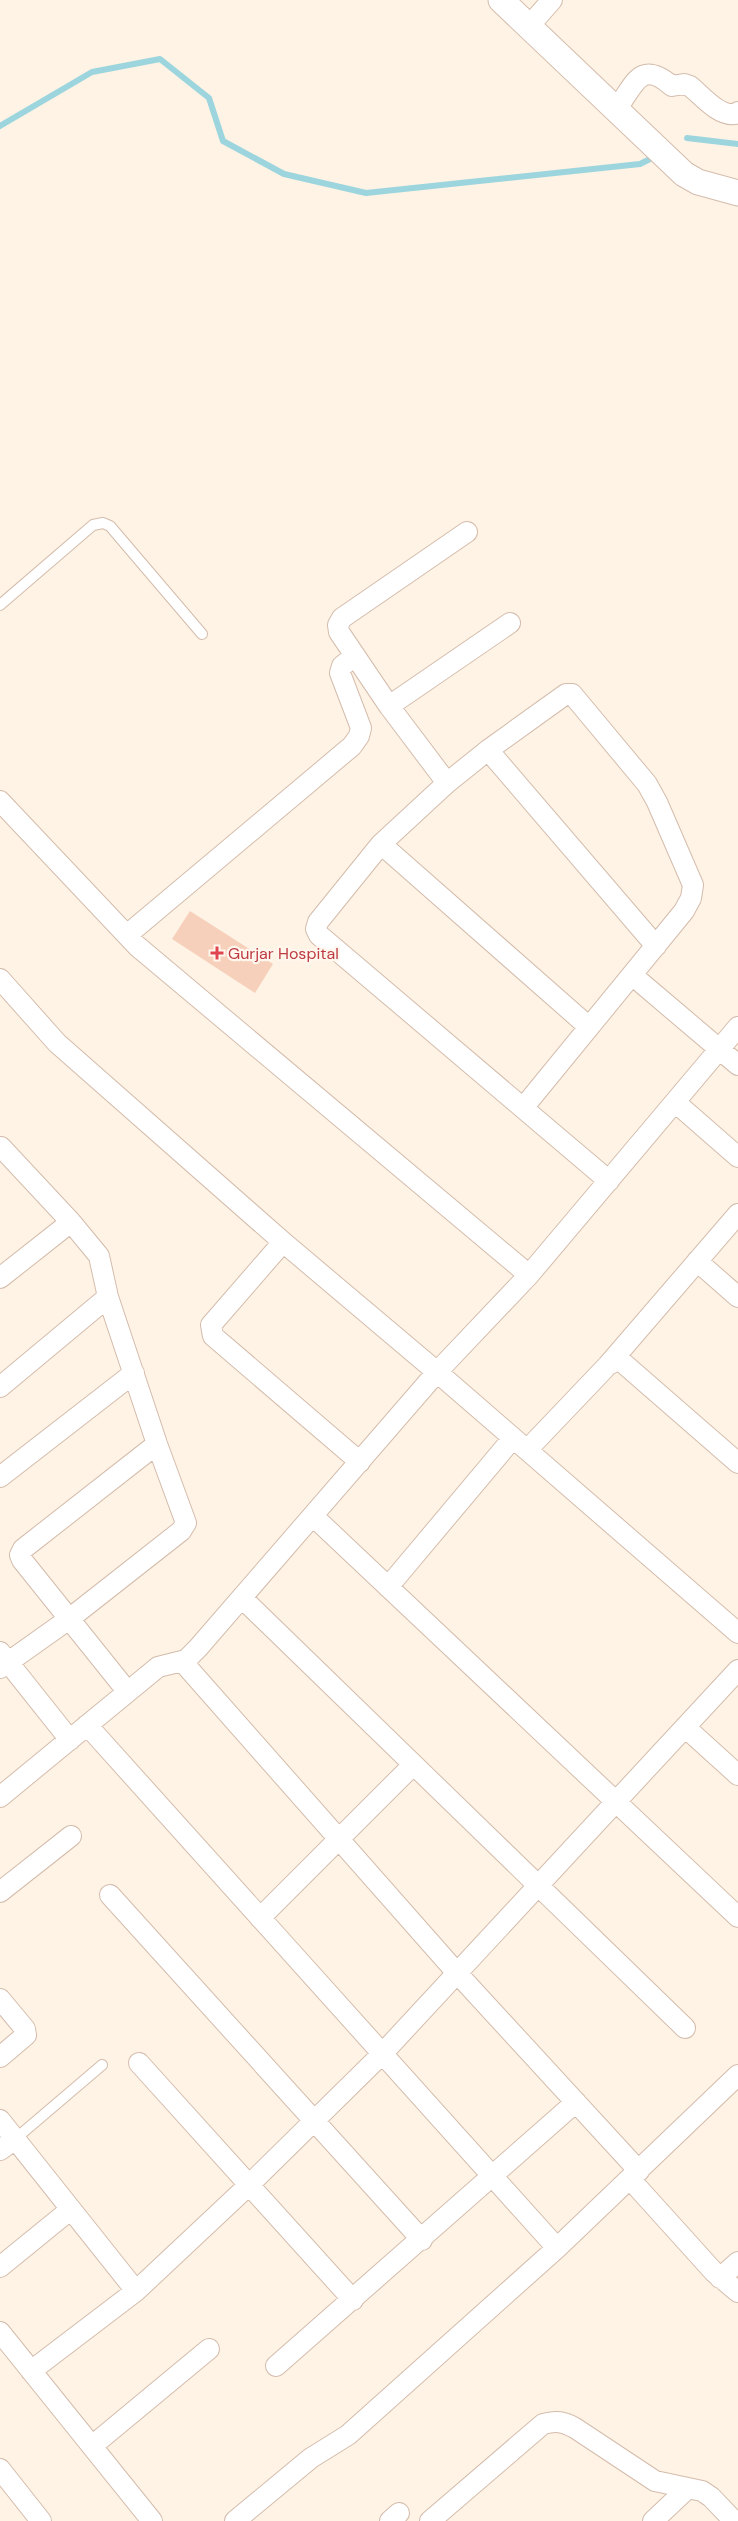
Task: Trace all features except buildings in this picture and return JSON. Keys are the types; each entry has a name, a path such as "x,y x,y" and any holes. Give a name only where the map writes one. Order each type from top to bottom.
{"street":[{"path":"501,0 684,174 698,182 738,193"},
{"path":"529,26 552,0"},
{"path":"616,110 643,75 652,73 657,74 672,86 684,84 690,86 722,112 729,115 738,112"},
{"path":"447,784 389,706 339,632 338,625 342,618 467,532"},
{"path":"389,706 510,624"},
{"path":"127,935 352,746 359,736 361,728 340,673 342,666 355,656"},
{"path":"523,1108 656,946 692,898 693,885 657,802 647,784 572,694 566,694 488,750 447,784 381,844 318,922 316,929 319,935 609,1181"},
{"path":"488,750 656,946"},
{"path":"0,801 127,935 529,1275"},
{"path":"381,844 589,1027"},
{"path":"632,975 738,1065"},
{"path":"0,979 57,1043 283,1242 437,1372 738,1633"},
{"path":"0,1797 158,1667 179,1661 242,1598 437,1372 529,1275 738,1028"},
{"path":"675,1102 738,1157"},
{"path":"1,1147 71,1222 99,1256 108,1297 157,1444 186,1516 185,1528 69,1619 3,1660 70,1740"},
{"path":"388,1588 520,1444 608,1364 738,1214"},
{"path":"0,1278 71,1222"},
{"path":"283,1242 211,1325 213,1336 360,1462"},
{"path":"697,1261 738,1297"},
{"path":"0,1387 108,1297"},
{"path":"608,1364 616,1361 622,1362 738,1463"},
{"path":"0,1476 134,1373"},
{"path":"127,1691 22,1560 20,1555 23,1548 157,1444"},
{"path":"313,1516 738,1917"},
{"path":"242,1598 685,2028"},
{"path":"179,1661 188,1668 457,1972 576,2102 720,2278 738,2292"},
{"path":"31,2371 136,2291 314,2122 382,2054 738,1670"},
{"path":"87,1725 557,2248"},
{"path":"685,1727 738,1775"},
{"path":"260,1918 413,1765"},
{"path":"0,1892 71,1836"},
{"path":"110,1895 422,2240"},
{"path":"0,1999 25,2029 26,2035 0,2057"},
{"path":"140,2063 353,2300"},
{"path":"235,2521 311,2458 348,2435 557,2248 738,2076"},
{"path":"276,2366 422,2240 576,2102"},
{"path":"0,2120 7,2145 70,2210 136,2291"},
{"path":"0,2267 70,2210"},
{"path":"720,2278 738,2262"},
{"path":"0,2332 152,2521"},
{"path":"92,2446 209,2349"},
{"path":"430,2521 543,2424 553,2421 564,2422 576,2428 655,2481 665,2485 702,2491 711,2497 734,2521"},
{"path":"0,2469 41,2521"},
{"path":"653,2521 688,2488"}],"lane":[{"path":"0,604 94,525 103,523 110,526 202,634"},
{"path":"7,2145 102,2065"}],"waterway":[{"path":"0,126 92,72 160,59 209,98 223,141 284,174 366,193 640,164 650,159"},
{"path":"687,138 738,144"}],"place":[{"name":"Gurjar Hospital","path":"217,953"}]}
